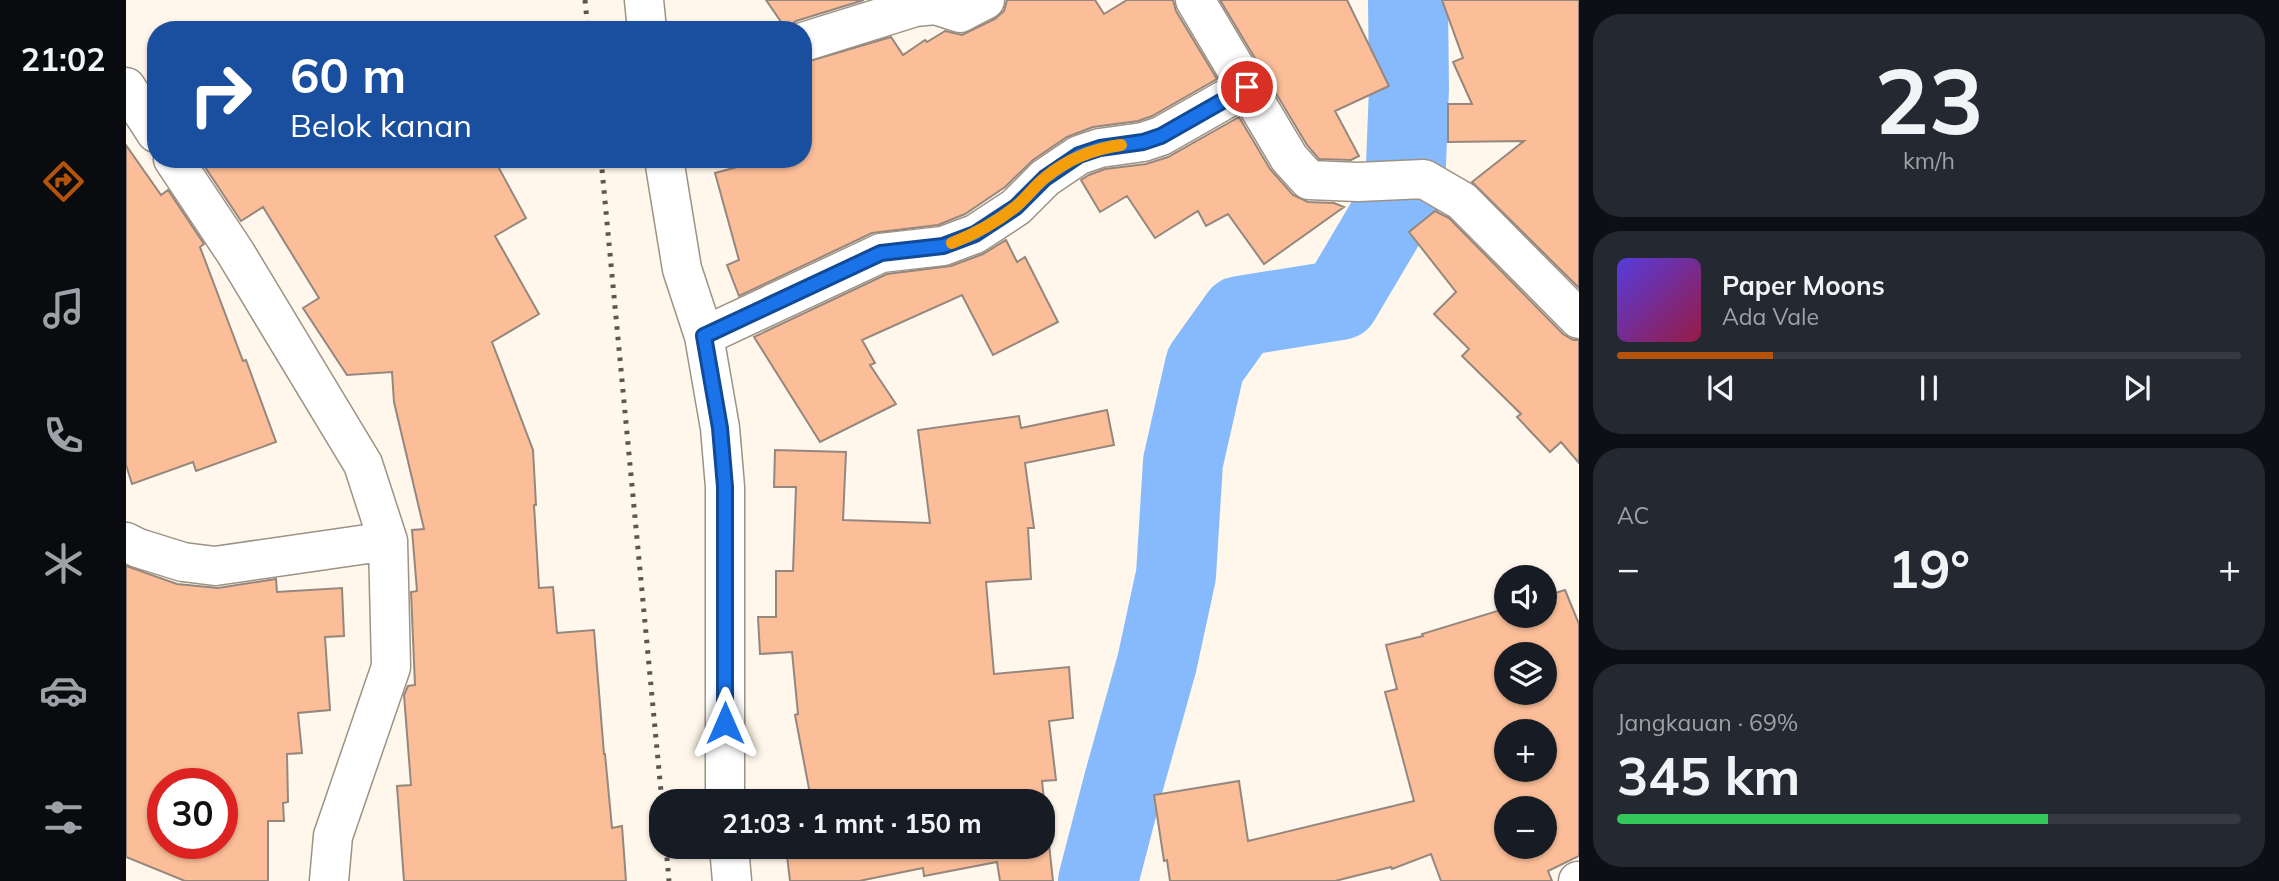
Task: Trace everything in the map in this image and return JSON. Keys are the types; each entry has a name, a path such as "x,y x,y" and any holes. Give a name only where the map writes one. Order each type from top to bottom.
{"street":[{"path":"644,0 646,21"},
{"path":"812,40 915,6 935,5 960,13 985,0"},
{"path":"1195,0 1289,158 1309,180 1424,180 1462,201 1579,319"},
{"path":"704,336 881,253 943,246 975,234 1016,207 1045,178 1079,155 1161,136 1247,87"},
{"path":"126,88 147,119"},
{"path":"179,168 235,253 363,464 388,541 391,667 333,836 330,881"},
{"path":"665,168 682,269 704,336 720,428 725,487 724,789"},
{"path":"126,542 183,562 215,566 388,541"},
{"path":"730,859 732,881"}],"building":[{"path":"766,0 864,0 796,21 780,21"},
{"path":"1007,0 1095,0 1104,14 1127,0 1173,0 1176,11 1217,79 1152,116 1138,121 1093,127 1067,137 1033,160 1005,187 965,214 938,225 872,233 739,296 727,265 739,260 715,173 734,168 812,168 812,60 891,37 903,55 925,40 927,42 945,31 962,35 995,19 1004,11"},
{"path":"1220,0 1347,0 1389,86 1335,111 1359,156 1351,160 1319,159 1307,145"},
{"path":"1442,0 1579,0 1579,288 1472,182 1524,141 1448,142 1448,104 1472,104 1453,62 1463,58"},
{"path":"1239,117 1270,169 1293,195 1308,202 1334,203 1344,207 1264,264 1228,214 1206,226 1198,211 1155,238 1127,196 1100,212 1081,180 1105,169 1146,164 1168,157"},
{"path":"126,145 161,195 168,190 204,244 200,247 276,442 196,471 193,462 132,484 126,465"},
{"path":"206,168 499,168 526,218 495,236 539,314 492,342 533,450 539,588 553,587 557,633 594,630 612,828 622,826 626,881 404,881 397,786 411,785 404,695 408,686 415,685 411,592 417,591 412,530 424,529 394,402 392,372 347,375 303,308 319,298 263,207 241,221"},
{"path":"1435,211 1449,218 1563,334 1573,340 1579,340 1579,463 1561,442 1550,452 1517,417 1521,414 1462,356 1469,349 1434,314 1456,292 1409,232"},
{"path":"1006,240 1017,262 1025,257 1058,322 993,355 962,295 862,340 875,363 870,365 896,404 820,442 754,337 887,274 951,266 983,254"},
{"path":"1107,410 1114,445 1025,463 1034,528 1028,528 1031,579 986,582 994,674 1069,667 1073,718 1049,721 1056,780 1042,781 1043,789 809,789 795,715 798,714 792,652 760,654 758,617 776,617 776,571 793,571 796,487 774,487 775,450 846,452 843,520 930,523 918,430 1019,416 1021,428"},
{"path":"126,566 177,584 218,588 276,579 277,592 342,588 344,636 325,637 330,710 298,713 302,753 287,754 288,802 283,803 284,821 268,821 268,881 185,881 126,857"},
{"path":"1565,590 1579,624 1579,856 1548,871 1552,881 1441,881 1431,854 1392,869 1391,867 1335,881 1170,881 1167,860 1164,861 1154,795 1239,781 1248,841 1414,801 1385,692 1397,689 1386,645 1423,636 1422,634 1494,612 1494,628 1557,628 1557,592"},
{"path":"787,859 1051,859 1053,881 1000,881 997,862 924,876 923,868 859,881 790,881"}],"waterway":[{"path":"1098,881 1157,663 1176,575 1183,462 1205,365 1240,316 1340,300 1405,190 1409,88 1408,0"}],"railway":[{"path":"585,0 587,21"},
{"path":"602,168 661,789"},
{"path":"667,859 669,881"}],"slow traffic":[{"path":"952,243 975,234 1016,207 1045,178 1079,155 1121,145"}],"route":[{"path":"725,723 725,487 720,428 704,336 881,253 943,246 975,234 1016,207 1045,178 1079,155 1161,136 1247,87"}]}
